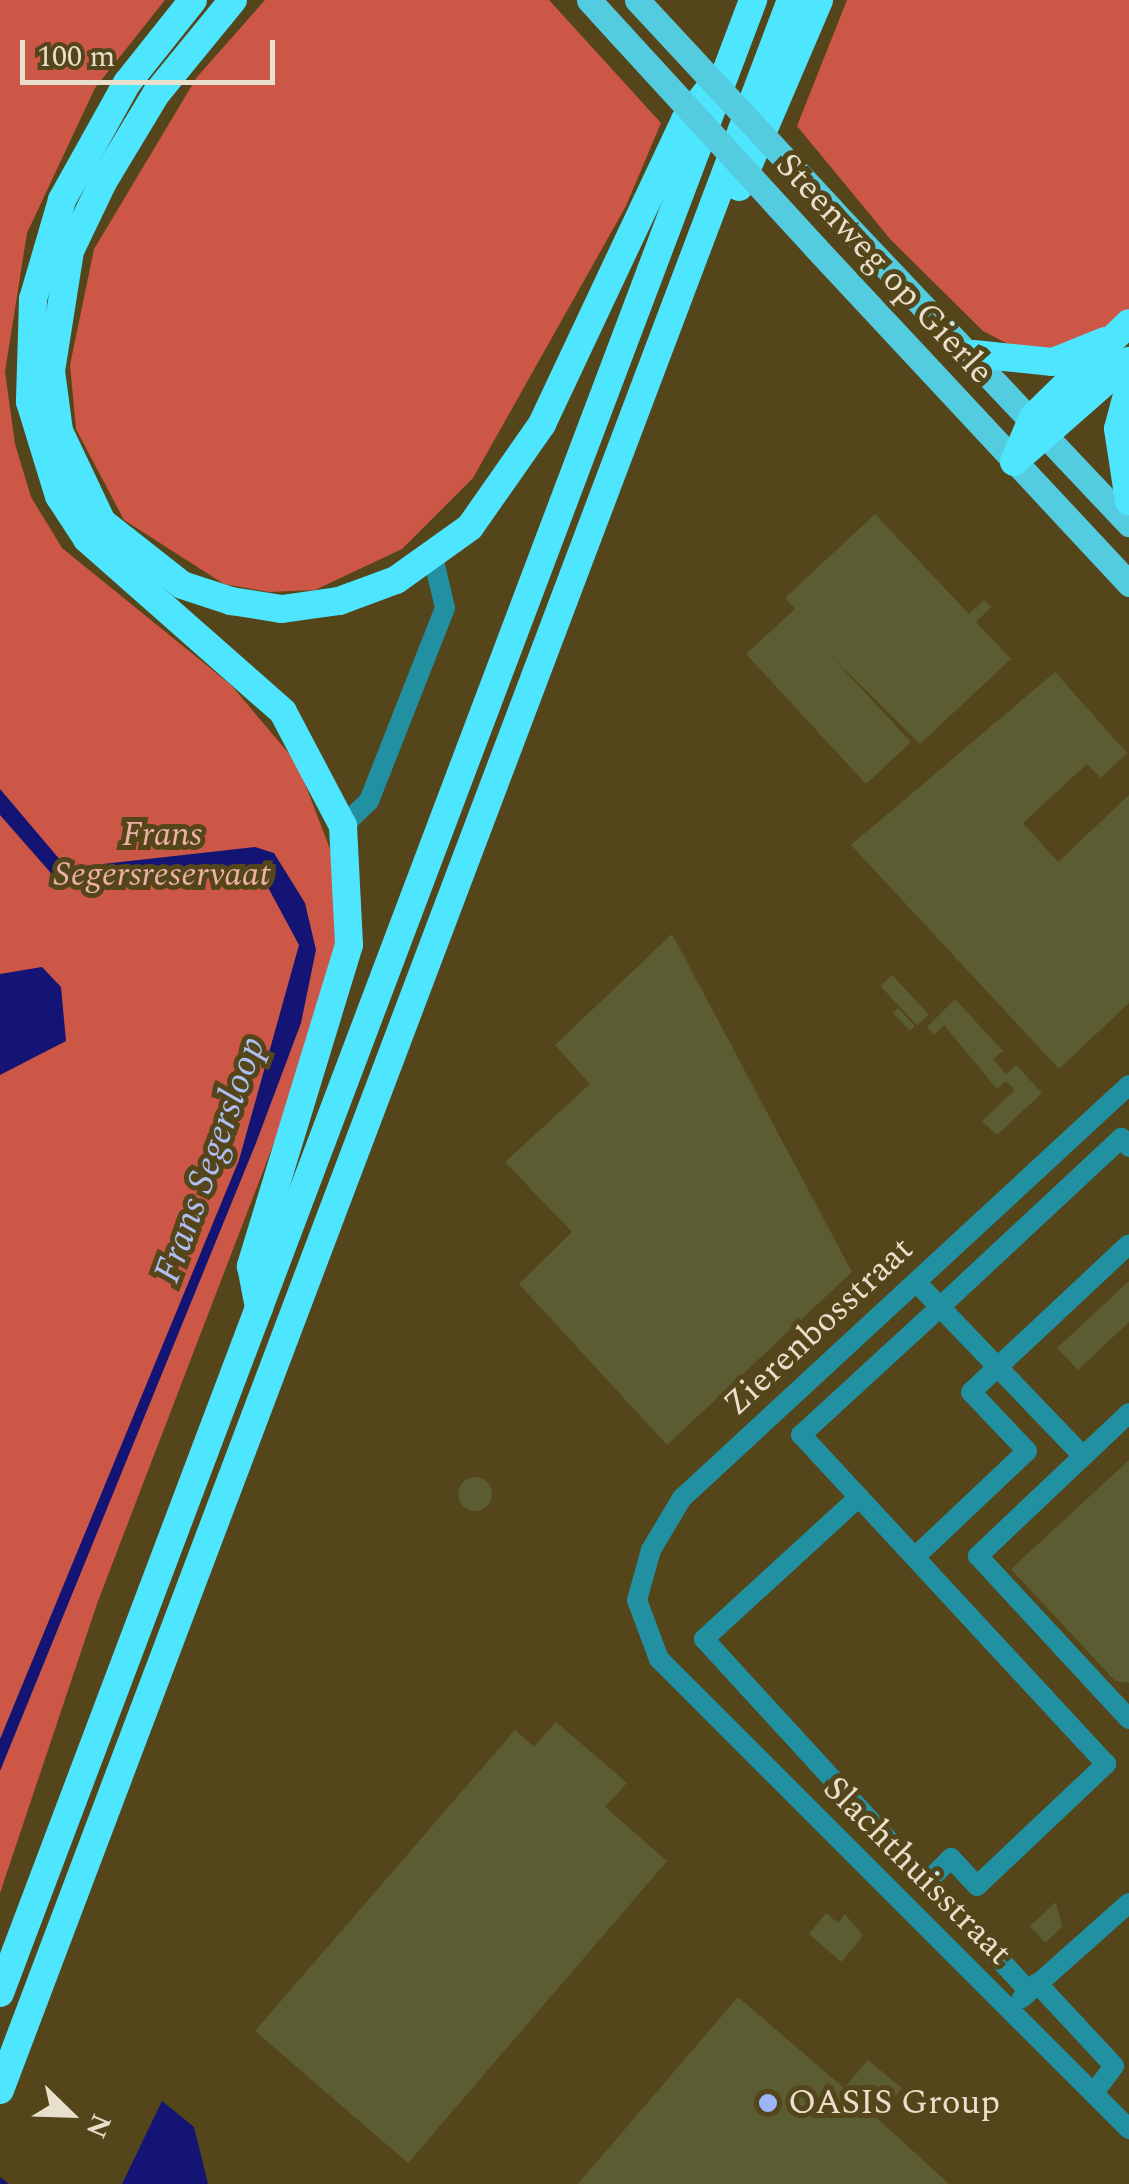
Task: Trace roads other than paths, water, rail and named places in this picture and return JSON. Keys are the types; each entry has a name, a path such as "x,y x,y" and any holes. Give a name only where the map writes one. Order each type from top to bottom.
{"highway":[{"path":"193,0 127,83 62,200 33,299 30,402 59,496 87,539 284,712 343,826 350,945 251,1266 259,1309"},
{"path":"233,0 156,94 70,251 51,371 76,481 137,556 231,601 282,609 339,601 432,557 470,526 542,424 685,120 727,67"},
{"path":"0,1994 753,0"},
{"path":"0,2090 791,0"},
{"path":"706,225 736,193 819,0"},
{"path":"974,354 1053,362 1122,330"},
{"path":"1014,462 1122,330"},
{"path":"1042,427 1129,361"},
{"path":"1129,387 1118,429 1129,501"}],"main road":[{"name":"Steenweg op Gierle","path":"589,0 1129,584"},
{"name":"Steenweg op Gierle","path":"638,0 831,209 974,354 1129,524"}],"street":[{"path":"343,826 369,801 444,608 432,557"},
{"name":"Zierenbosstraat","path":"659,1659 638,1600 652,1550 682,1498 1129,1086"},
{"path":"802,1435 1125,1142 1099,1114"},
{"path":"915,1557 1027,1452 971,1392 1129,1244"},
{"path":"916,1282 1084,1456"},
{"path":"778,1410 1106,1764 977,1886 952,1858 927,1882"},
{"path":"1129,1413 978,1556 1129,1719"},
{"path":"859,1496 704,1639 927,1882 1114,2066 1094,2093"},
{"name":"Slachthuisstraat","path":"659,1659 1129,2128"},
{"path":"1010,2009 1129,1903"}],"waterway":[{"path":"0,2180 5,2184"}],"place":[{"name":"OASIS Group","path":"768,2103"}],"park label":[{"name":"Frans Segersreservaat","path":"162,855"}],"water label":[{"name":"Frans Segersloop","path":"211,1160"}]}
